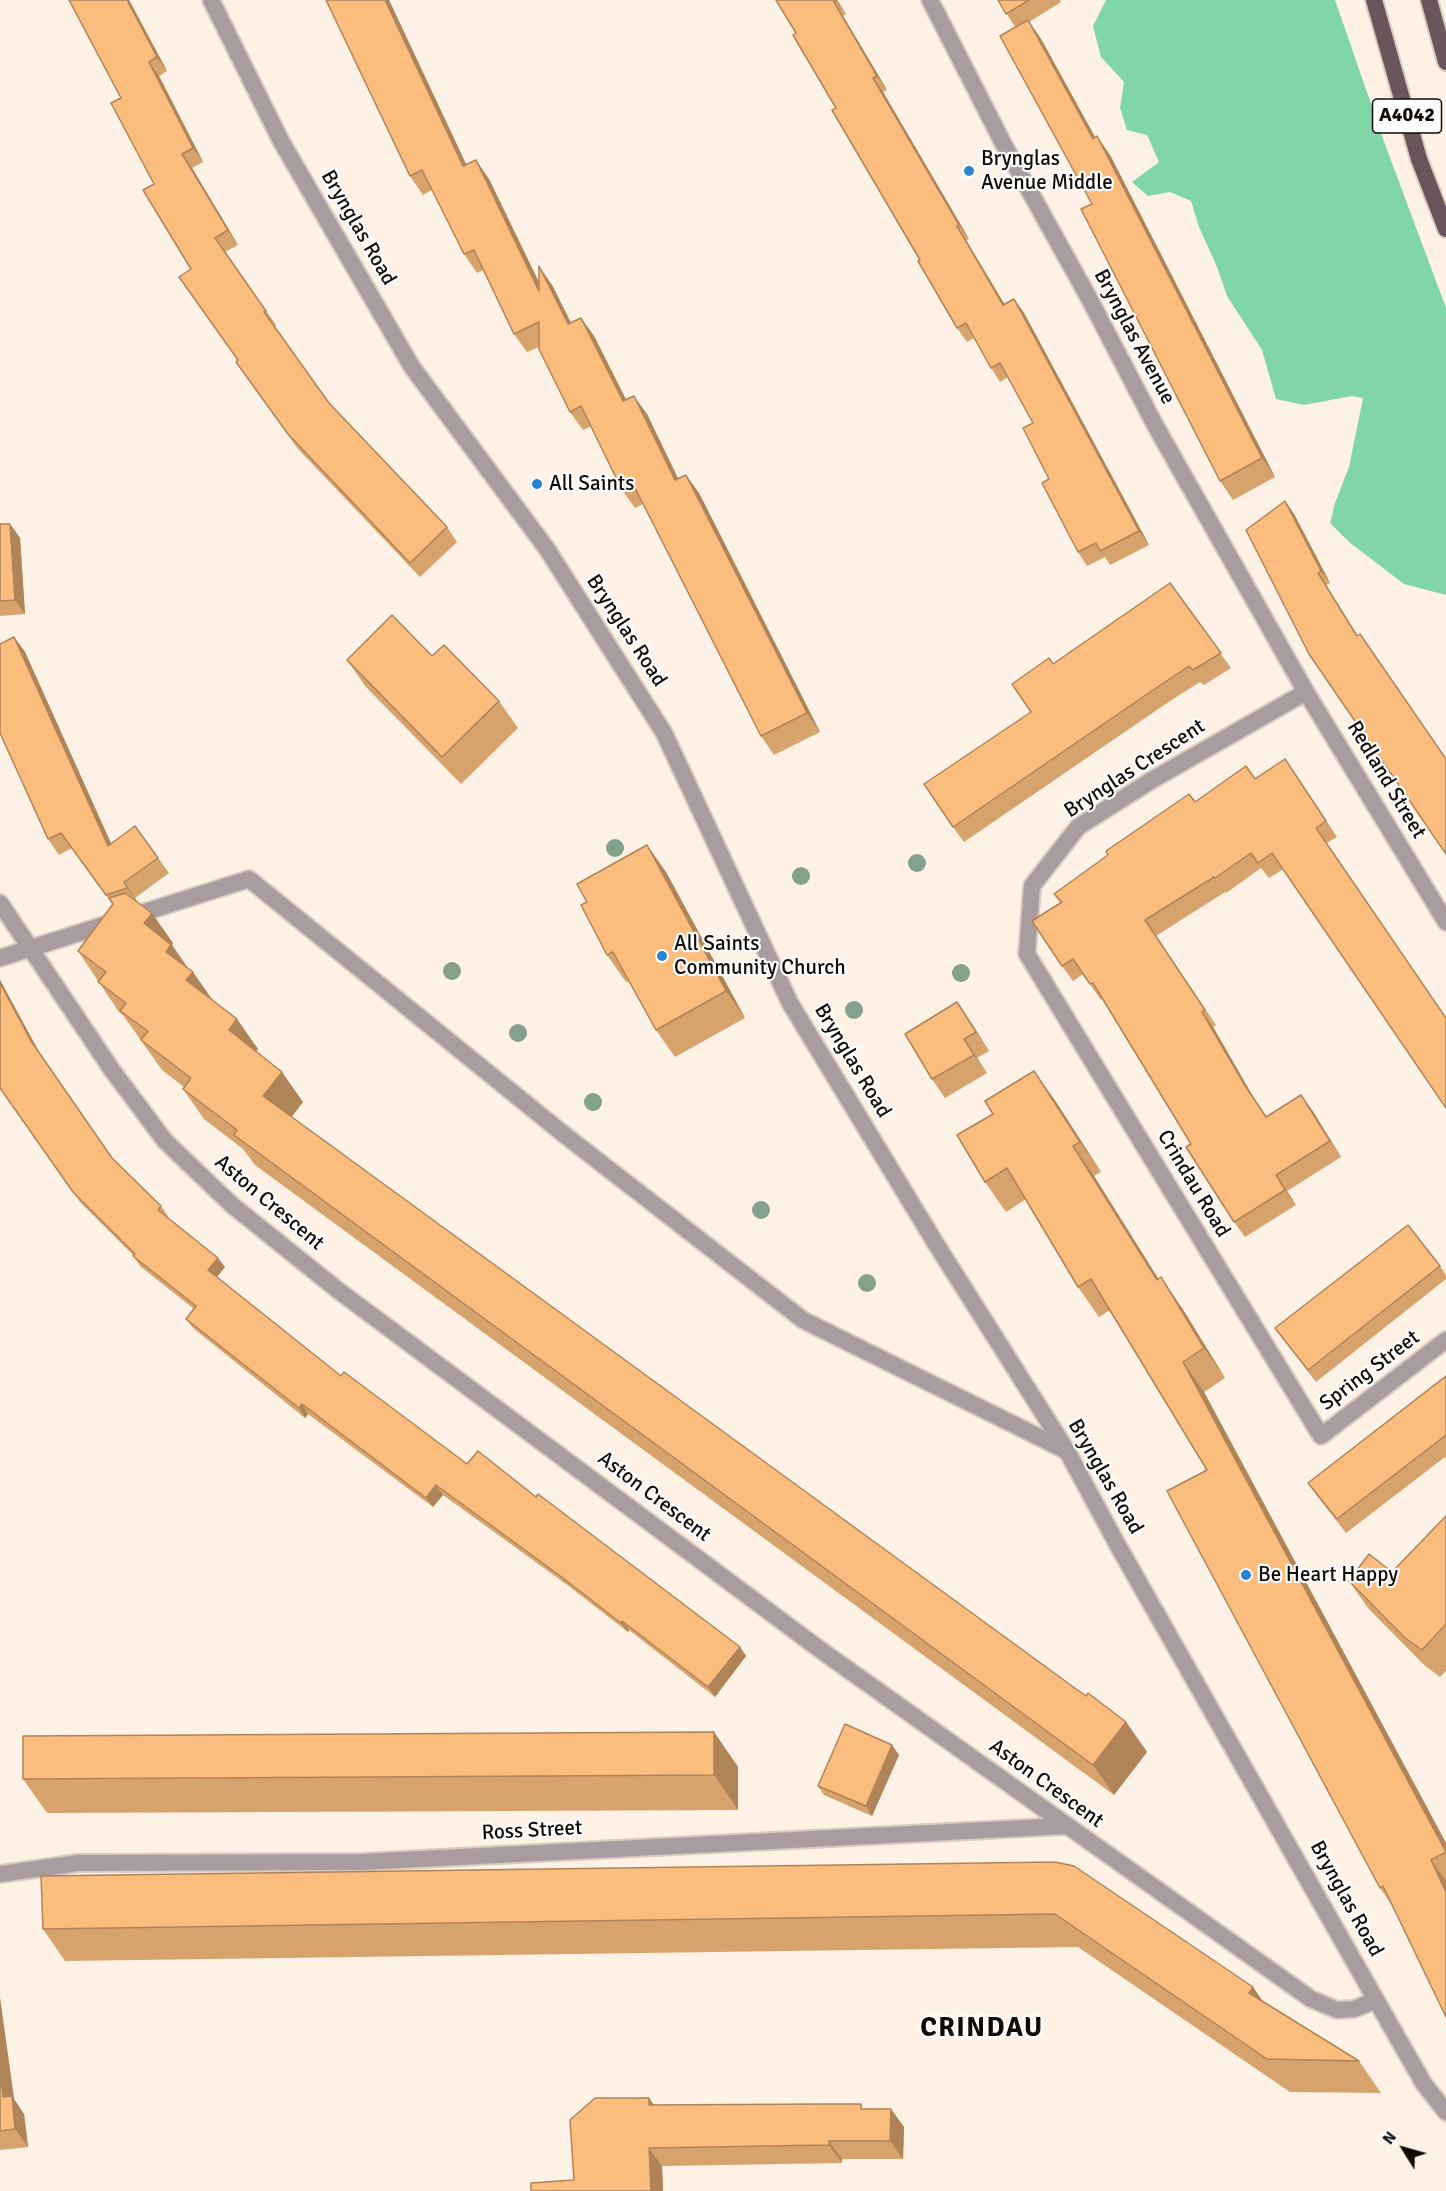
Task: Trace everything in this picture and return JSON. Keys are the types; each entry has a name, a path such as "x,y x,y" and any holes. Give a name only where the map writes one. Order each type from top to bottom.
{"main road":[{"name":"A4042","path":"1374,0 1419,159 1446,229"},
{"path":"1429,0 1446,62"}],"street":[{"name":"Brynglas Road","path":"211,0 281,141 412,367 547,549 664,733 790,1003 949,1264 1067,1451 1117,1544 1424,2084 1446,2112"},
{"name":"Brynglas Avenue","path":"930,0 1004,145 1090,300 1155,425 1306,692"},
{"name":"Redland Street","path":"1306,692 1446,922"},
{"name":"Brynglas Crescent","path":"1027,954 1032,886 1078,827 1152,780 1306,692"},
{"path":"0,958 249,879 566,1136 803,1320 1067,1451"},
{"name":"Aston Crescent","path":"0,903 112,1070 165,1141 232,1205 339,1291 822,1651 1311,1999 1336,2010 1354,2009 1376,2000"},
{"name":"Crindau Road","path":"1027,954 1321,1436"},
{"name":"Spring Street","path":"1321,1436 1446,1340"},
{"name":"Ross Street","path":"0,1874 78,1863 362,1862 1066,1826"}],"green space":[{"path":"1106,0 1335,0 1386,147 1446,308 1446,595 1404,584 1349,542 1330,523 1349,467 1363,398 1352,396 1304,405 1276,399 1262,350 1227,296 1191,201 1170,192 1148,196 1132,182 1159,162 1147,135 1127,130 1120,108 1124,82 1101,57 1093,26"}],"building":[{"path":"69,0 127,0 157,57 149,62 193,148 182,154 228,230 215,238 329,403 447,527 410,563 288,434 179,277 191,269 143,190 154,184 111,103 121,98"},
{"path":"326,0 385,0 463,166 476,160 539,291 539,266 568,324 581,318 623,401 634,396 675,480 686,475 807,713 761,736 633,484 622,490 581,406 570,412 539,349 539,322 514,334 474,250 464,254 422,170 410,176"},
{"path":"776,0 836,0 834,2 877,76 873,78 959,225 957,226 1003,305 1014,299 1139,531 1100,551 1096,543 1078,552 1042,483 1049,479 1023,428 1033,423 1000,363 991,368 966,323 957,328 832,110 836,108 793,35 796,33"},
{"path":"998,0 1029,0 1006,14"},
{"path":"1028,20 1093,139 1097,136 1262,458 1220,481 1081,209 1092,204 1000,36"},
{"path":"1285,501 1321,571 1318,573 1357,636 1360,634 1446,759 1446,854 1309,654 1246,530"},
{"path":"0,524 10,524 15,600 0,601"},
{"path":"1170,583 1221,653 1193,670 1189,666 953,827 924,784 1031,712 1012,684 1049,658 1053,664"},
{"path":"392,615 432,656 444,645 499,701 442,757 347,660"},
{"path":"14,637 108,846 135,826 158,858 124,882 127,888 106,895 61,833 48,839 0,733 0,644"},
{"path":"1285,759 1326,821 1316,828 1446,1018 1446,1108 1272,853 1258,863 1251,853 1215,878 1145,920 1205,1010 1202,1012 1266,1117 1301,1095 1330,1141 1276,1175 1285,1190 1234,1222 1186,1147 1191,1144 1093,983 1090,984 1073,959 1062,966 1032,921 1062,902 1054,894 1108,855 1106,851 1189,794 1195,802 1246,766 1255,779"},
{"name":"All Saints Community Church","path":"647,845 726,991 656,1030 613,952 607,955 581,905 587,902 577,884"},
{"path":"125,893 152,913 144,923 171,945 166,952 193,972 186,980 237,1019 229,1030 282,1072 263,1096 1072,1686 1086,1696 1088,1693 1126,1722 1093,1765 234,1135 237,1130 183,1089 191,1078 141,1040 148,1031 120,1011 126,1003 98,982 106,972 78,951 113,904 109,898"},
{"path":"0,983 31,1041 112,1158 161,1206 158,1210 218,1258 208,1270 341,1376 344,1372 467,1464 478,1451 536,1497 538,1494 740,1647 708,1687 436,1485 426,1498 302,1404 299,1408 186,1319 196,1306 133,1256 135,1254 73,1192 0,1088"},
{"path":"957,1002 976,1032 964,1039 974,1055 932,1079 905,1034"},
{"path":"1034,1071 1080,1142 1073,1146 1157,1280 1161,1277 1204,1348 1183,1362 1446,1852 1431,1860 1446,1892 1446,2017 1383,1886 1380,1888 1167,1491 1207,1470 1091,1279 1078,1287 1007,1168 985,1182 957,1135 993,1114 985,1101"},
{"path":"1408,1225 1440,1266 1308,1370 1275,1328"},
{"path":"1446,1376 1446,1435 1337,1519 1308,1483"},
{"path":"1446,1516 1446,1624 1422,1650 1404,1637 1349,1581 1369,1554 1392,1572"},
{"path":"845,1724 892,1745 866,1806 818,1786"},
{"path":"714,1732 714,1775 23,1779 23,1736"},
{"path":"1055,1862 1074,1866 1253,1987 1249,1993 1359,2061 1267,2059 1055,1914 43,1929 41,1876"},
{"path":"0,2072 3,2097 12,2096 15,2129 0,2131"},
{"path":"595,2098 649,2098 649,2105 861,2104 861,2109 891,2109 890,2141 829,2141 829,2145 649,2148 651,2191 531,2191 531,2183 574,2180 570,2120"}],"place":[{"name":"Brynglas Avenue Middle","path":"969,171"},
{"name":"All Saints","path":"537,484"},
{"name":"All Saints Community Church","path":"662,956"},
{"name":"Be Heart Happy","path":"1246,1575"}],"district":[{"name":"CRINDAU","path":"982,2029"}]}
